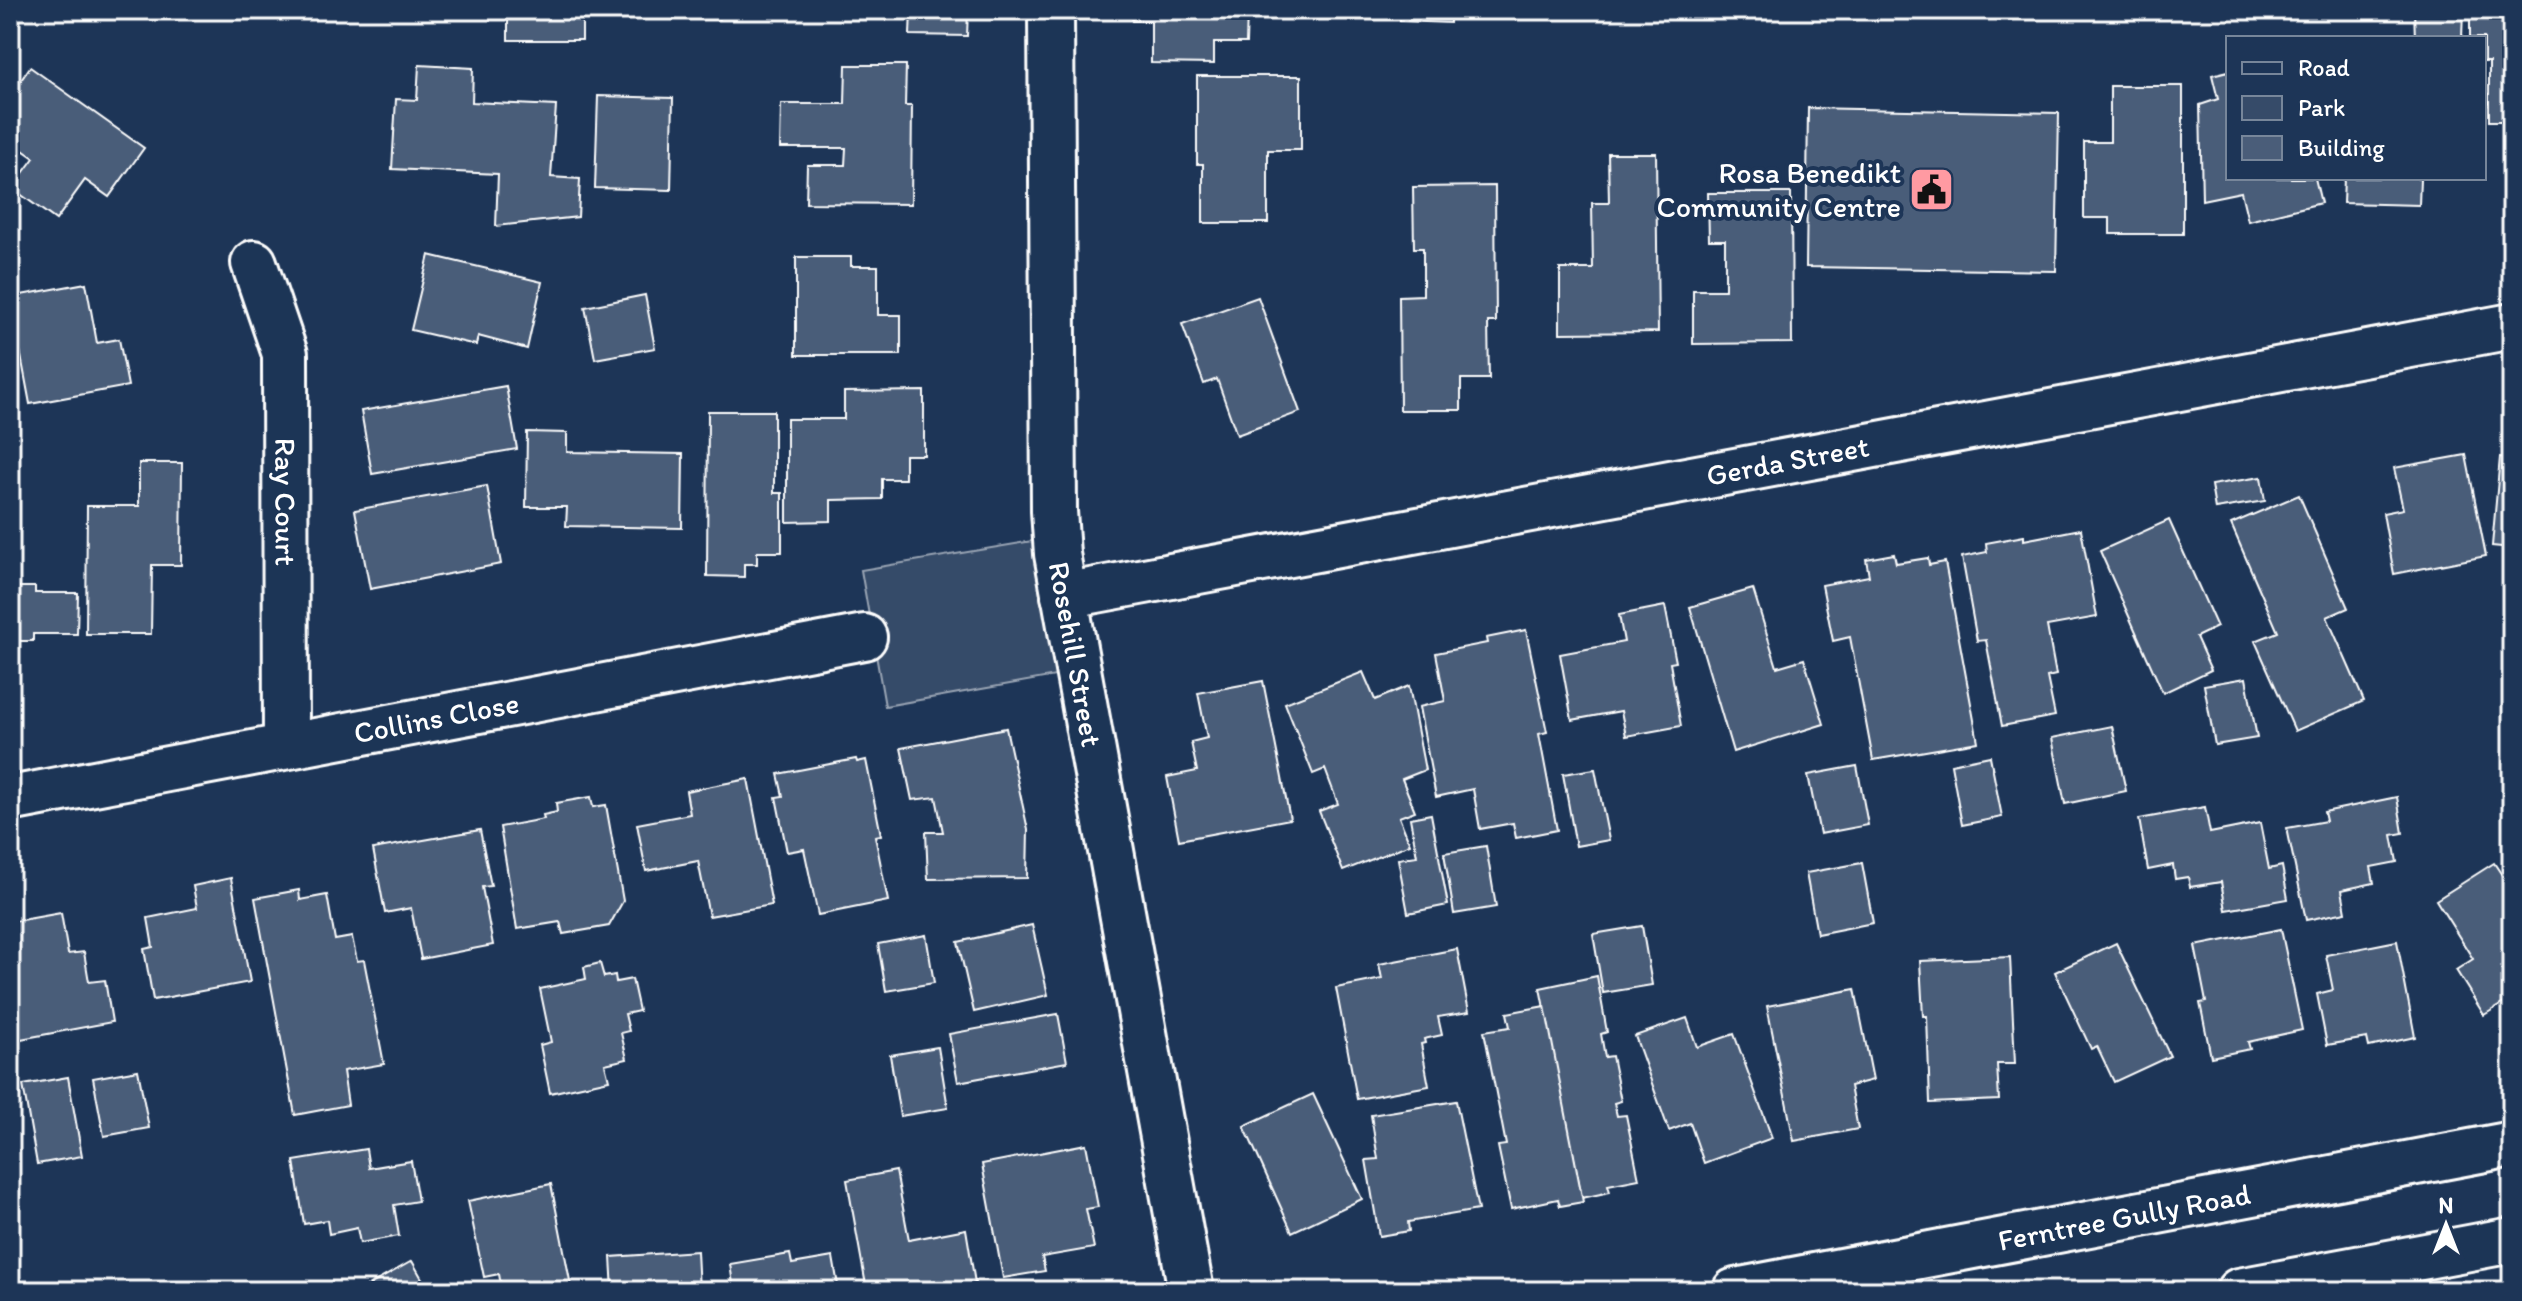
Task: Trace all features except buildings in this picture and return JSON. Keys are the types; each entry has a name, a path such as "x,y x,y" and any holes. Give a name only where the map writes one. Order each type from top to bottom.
{"street":[{"name":"Rosehill Street","path":"1051,10 1054,511 1064,596 1191,1291"},
{"name":"Ray Court","path":"254,263 285,354 286,746"},
{"name":"Gerda Street","path":"1064,596 2512,326"},
{"name":"Collins Close","path":"10,799 864,637"},
{"name":"Ferntree Gully Road","path":"1735,1291 2512,1144"},
{"path":"2239,1291 2512,1240"}],"green space":[{"path":"1056,537 1078,672 885,706 861,570"}],"place":[{"name":"Rosa Benedikt Community Centre","path":"1932,190"}]}
